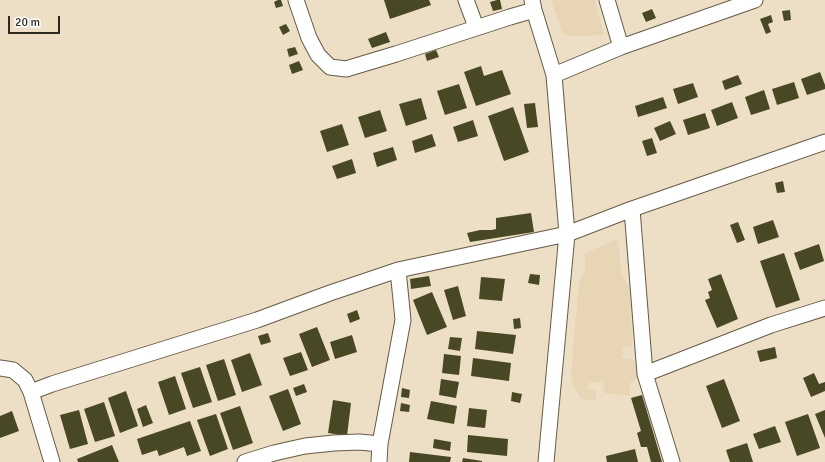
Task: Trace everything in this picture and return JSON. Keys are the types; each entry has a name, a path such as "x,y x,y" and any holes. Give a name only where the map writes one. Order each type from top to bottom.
{"street":[{"path":"296,0 309,38 318,56 330,67 346,69 510,17 533,5 554,75 567,234 546,462"},
{"path":"466,0 476,27"},
{"path":"606,0 621,47"},
{"path":"554,75 621,47 754,0"},
{"path":"31,392 52,384 256,320 398,270 567,234 632,209 825,142"},
{"path":"632,209 645,374 672,462"},
{"path":"379,462 380,444 403,320 398,270"},
{"path":"645,374 771,325 825,308"},
{"path":"0,368 13,370 25,380 31,392 52,462"},
{"path":"245,462 274,453 305,446 359,442 380,444"}],"shaded area":[{"path":"552,0 595,0 604,35 568,36 562,32"},
{"path":"618,239 622,276 629,287 631,308 632,346 623,348 622,358 634,360 638,377 630,383 630,396 604,393 603,382 588,383 587,389 596,391 596,400 581,399 573,384 571,373 579,281 585,269 585,253"}],"building":[{"path":"281,0 283,6 276,8 274,2"},
{"path":"384,0 429,0 431,5 390,19"},
{"path":"500,0 502,9 493,11 490,2"},
{"path":"652,9 656,18 646,22 642,13"},
{"path":"790,10 791,20 784,21 782,11"},
{"path":"771,15 773,22 768,24 771,32 766,34 760,19"},
{"path":"286,24 290,31 283,35 279,27"},
{"path":"386,32 390,42 372,48 368,39"},
{"path":"295,47 298,54 289,57 287,49"},
{"path":"436,50 439,57 427,61 425,54"},
{"path":"299,61 303,70 292,74 289,65"},
{"path":"481,66 484,76 502,70 511,94 476,106 464,72"},
{"path":"820,72 825,89 807,95 801,79"},
{"path":"738,75 742,84 725,90 722,81"},
{"path":"794,82 799,98 777,105 772,89"},
{"path":"693,83 698,97 678,104 673,89"},
{"path":"459,84 467,108 445,115 437,91"},
{"path":"764,90 770,109 751,115 745,97"},
{"path":"663,97 667,108 638,117 635,106"},
{"path":"421,98 427,119 406,126 399,104"},
{"path":"732,102 738,118 717,126 711,110"},
{"path":"535,103 538,127 527,128 524,104"},
{"path":"513,107 529,152 504,161 488,116"},
{"path":"380,110 387,131 365,138 358,117"},
{"path":"705,113 710,128 688,135 683,120"},
{"path":"473,120 478,136 458,142 453,127"},
{"path":"670,121 676,134 660,141 654,128"},
{"path":"342,124 349,145 327,152 320,131"},
{"path":"432,134 436,146 415,153 412,141"},
{"path":"652,138 657,153 647,156 642,141"},
{"path":"393,147 397,160 377,167 373,153"},
{"path":"352,159 356,173 337,179 332,166"},
{"path":"783,181 785,192 777,193 775,183"},
{"path":"531,213 534,232 470,242 467,233 496,229 496,218"},
{"path":"773,220 779,237 758,244 753,227"},
{"path":"738,222 745,240 737,243 730,225"},
{"path":"819,244 824,261 800,270 794,253"},
{"path":"784,253 800,300 776,308 760,261"},
{"path":"530,274 540,275 539,285 528,283"},
{"path":"721,274 738,319 717,328 705,300 710,298 708,292 712,290 708,279"},
{"path":"429,276 431,286 411,289 410,279"},
{"path":"481,277 505,279 502,301 479,299"},
{"path":"458,286 466,316 453,320 444,290"},
{"path":"432,292 447,327 427,335 413,300"},
{"path":"357,310 360,319 350,323 347,314"},
{"path":"520,318 521,328 514,329 513,319"},
{"path":"317,327 330,360 312,367 299,334"},
{"path":"477,331 516,335 513,354 475,349"},
{"path":"268,333 271,342 261,345 258,336"},
{"path":"352,335 357,352 335,359 330,342"},
{"path":"450,337 462,338 460,351 448,349"},
{"path":"775,347 777,358 760,362 757,351"},
{"path":"301,352 308,370 290,376 283,358"},
{"path":"250,353 262,385 242,392 231,360"},
{"path":"444,354 461,356 459,375 442,373"},
{"path":"473,358 511,363 509,381 471,376"},
{"path":"224,359 236,395 218,401 206,365"},
{"path":"200,367 212,402 193,408 181,373"},
{"path":"814,373 819,384 825,382 825,391 811,397 803,378"},
{"path":"175,376 186,409 169,415 158,382"},
{"path":"441,379 459,382 456,398 439,395"},
{"path":"724,379 740,421 722,428 706,386"},
{"path":"304,384 307,392 296,396 293,388"},
{"path":"402,388 410,390 409,398 401,397"},
{"path":"288,389 301,424 283,431 269,396"},
{"path":"126,391 138,426 120,433 108,398"},
{"path":"512,392 522,394 520,403 511,401"},
{"path":"642,395 662,462 651,462 647,447 641,447 637,433 641,431 631,398"},
{"path":"333,400 351,403 347,436 328,433"},
{"path":"431,401 457,406 454,424 427,419"},
{"path":"104,402 115,436 95,442 84,409"},
{"path":"401,403 410,405 409,412 400,411"},
{"path":"146,405 153,423 143,427 137,409"},
{"path":"240,406 253,443 233,450 220,413"},
{"path":"469,408 487,410 485,428 467,426"},
{"path":"79,410 88,444 70,449 60,415"},
{"path":"825,410 825,438 815,414"},
{"path":"12,411 19,431 0,438 0,416"},
{"path":"216,414 228,449 210,456 197,420"},
{"path":"808,414 820,448 797,456 785,422"},
{"path":"190,421 201,451 187,456 184,447 159,456 157,450 142,455 137,439"},
{"path":"775,426 781,442 759,449 753,434"},
{"path":"468,435 508,439 507,456 467,452"},
{"path":"434,439 451,442 450,451 433,448"},
{"path":"747,443 753,462 730,462 726,450"},
{"path":"112,445 119,462 78,462 77,459"},
{"path":"635,449 638,462 607,462 606,456"},
{"path":"410,452 451,457 450,462 409,462"},
{"path":"463,458 482,461 482,462 462,462"}]}
